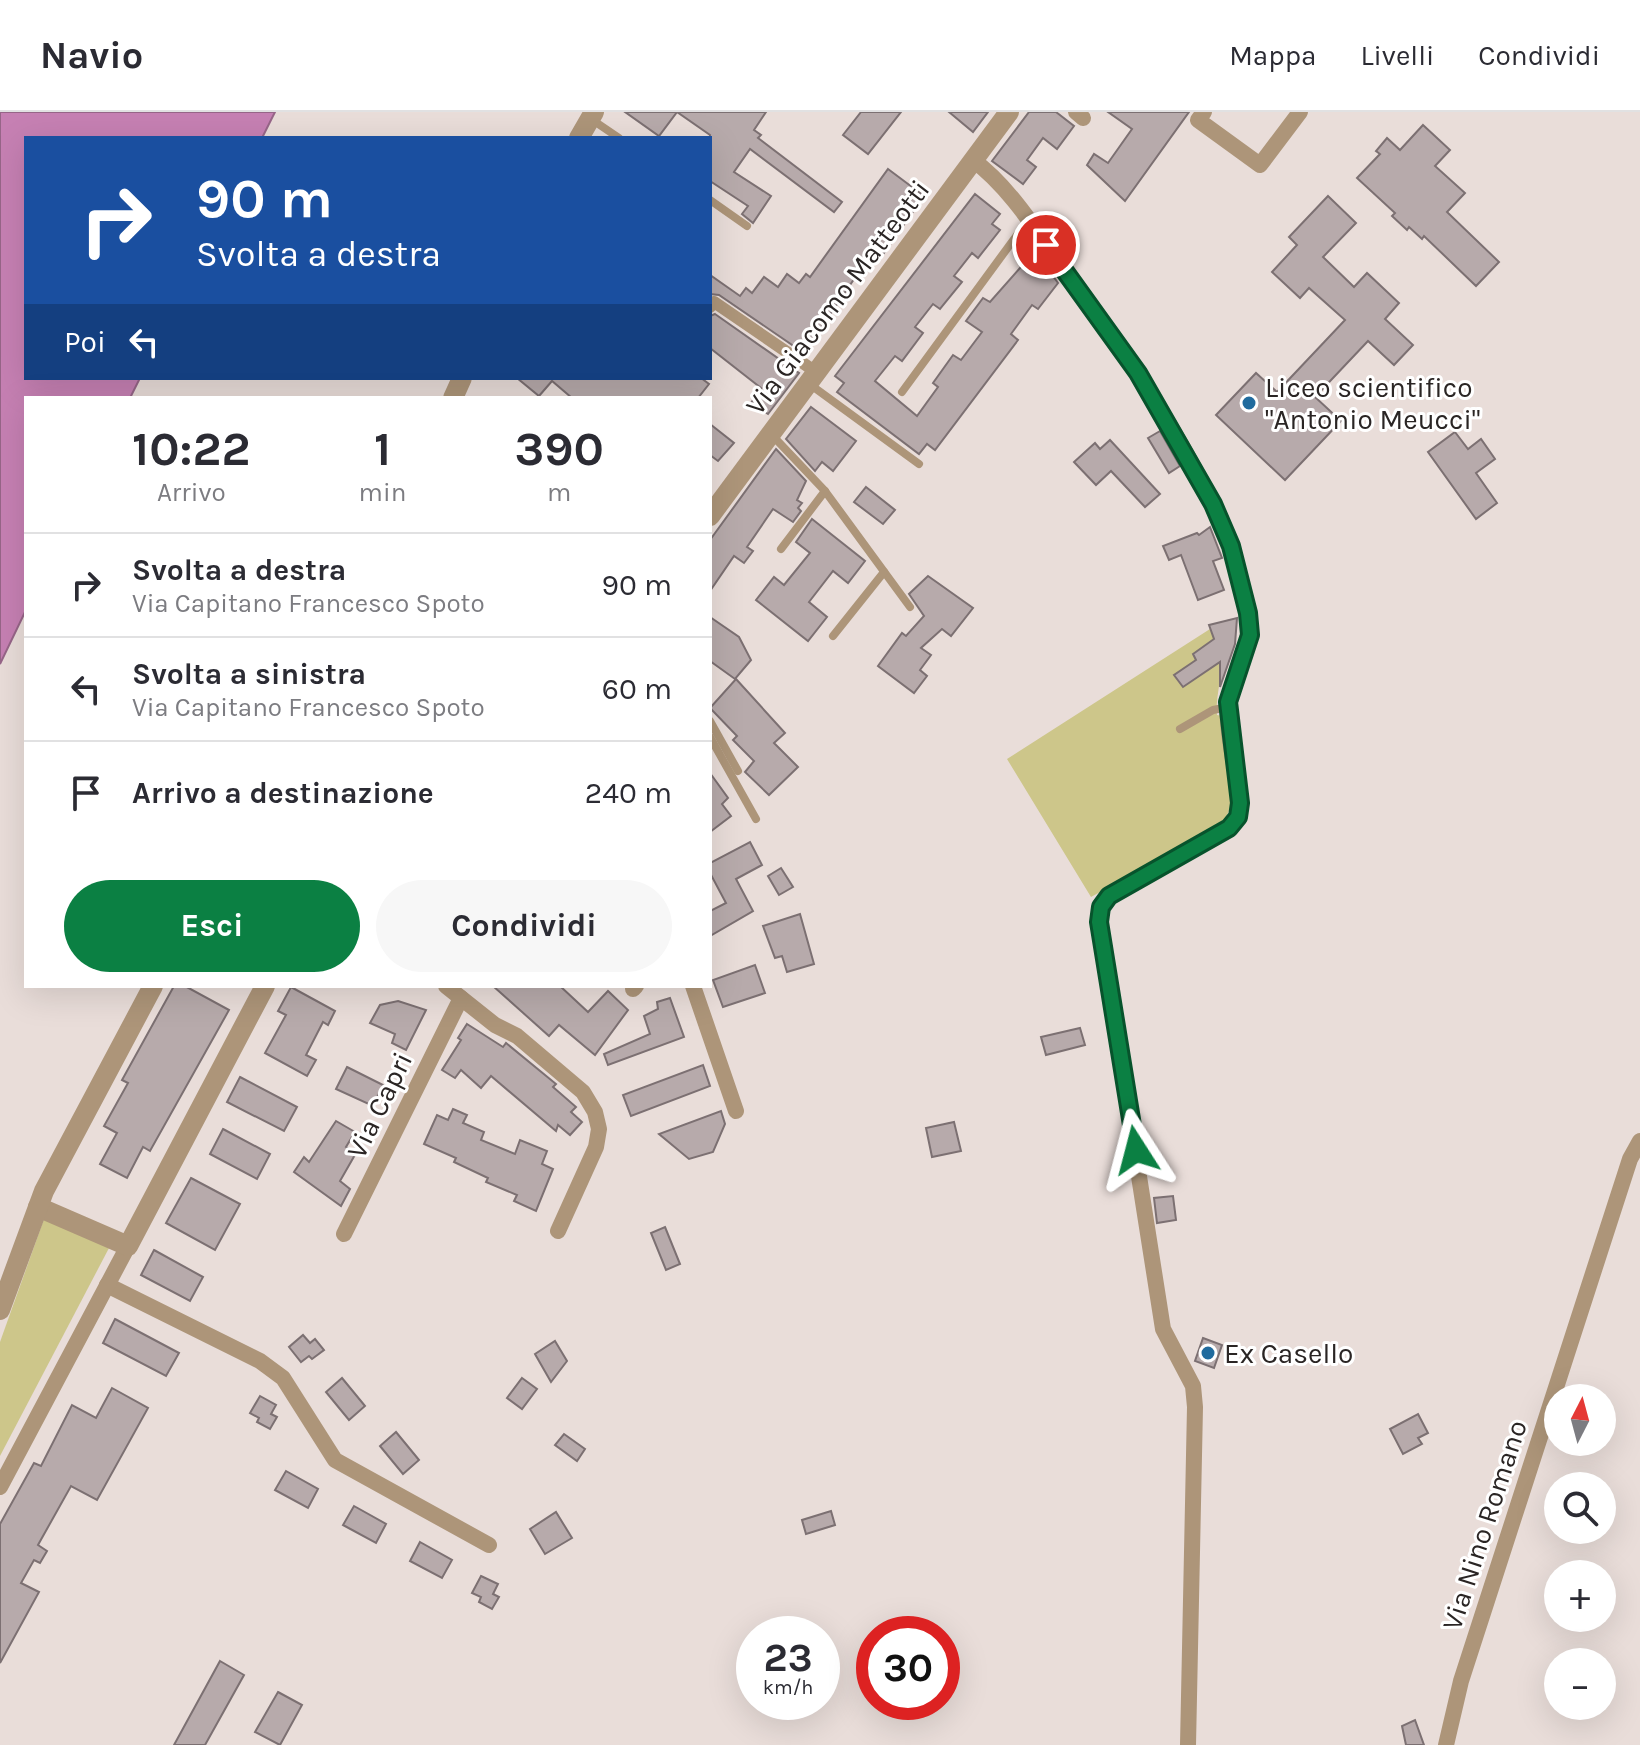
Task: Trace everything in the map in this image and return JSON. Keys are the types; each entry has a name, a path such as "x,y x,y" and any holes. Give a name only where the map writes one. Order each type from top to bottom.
{"street":[{"name":"Via Giacomo Matteotti","path":"712,513 1009,112"},
{"path":"1204,112 1198,120 1260,165 1300,112"},
{"path":"580,136 592,115"},
{"path":"973,160 1028,220 1138,373 1213,504 1231,546 1248,613 1250,635 1229,707 1240,803 1238,817 1229,828 1109,896 1101,907 1099,922 1163,1329 1193,1386 1188,1745"},
{"path":"712,304 714,302 812,377"},
{"path":"0,1310 38,1207 152,988"},
{"path":"0,1487 264,988"},
{"path":"448,988 495,1025 517,1036 583,1092 595,1112 599,1129 596,1147 558,1231"},
{"path":"694,988 736,1111"},
{"name":"Via Capri","path":"344,1234 461,998"},
{"name":"Via Nino Romano","path":"1446,1745 1466,1666 1630,1159 1640,1141"},
{"path":"38,1207 128,1246"},
{"path":"107,1285 260,1361 283,1378 335,1460 489,1545"}],"lane":[{"path":"592,115 617,136"},
{"path":"712,201 747,226"},
{"path":"902,392 1028,220"},
{"path":"812,377 919,464"},
{"path":"770,433 825,491 910,607"},
{"path":"781,549 825,491"},
{"path":"833,636 884,572"},
{"path":"1180,729 1213,710 1229,707"},
{"path":"712,725 738,771"},
{"path":"712,741 756,819"}],"shaded area":[{"path":"0,112 275,112 263,136 24,136 24,380 139,380 131,396 24,396 24,614 0,664"},
{"path":"1210,629 1221,662 1217,715 1223,716 1232,774 1233,789 1227,816 1219,827 1091,897 1007,759"},
{"path":"44,1219 109,1248 0,1456 0,1342"}],"building":[{"path":"625,112 677,112 659,136"},
{"path":"677,112 766,112 754,130 761,135 758,138 842,202 834,212 750,149 734,172 771,196 753,223 742,214 748,206 712,182 710,135"},
{"path":"861,112 901,112 868,154 843,135"},
{"path":"949,112 988,112 973,132"},
{"path":"1029,112 1056,112 1074,126 1057,149 1043,138 1027,160 1036,167 1023,184 992,161"},
{"path":"1108,112 1189,112 1125,201 1087,165 1094,154 1108,163 1132,129"},
{"path":"1423,125 1450,150 1435,166 1465,193 1447,212 1499,262 1476,286 1424,236 1422,239 1409,227 1407,230 1392,216 1395,213 1357,178 1380,154 1376,151 1387,138 1400,150"},
{"path":"888,169 924,196 879,260 871,254 804,353 719,295 712,294 712,276 740,296 746,288 752,293 764,277 778,287 787,274 799,283 806,274 810,277"},
{"path":"975,194 1000,214 992,224 1000,230 978,258 972,253 954,276 962,282 940,309 933,304 915,327 923,333 902,361 895,356 875,381 917,416 938,387 933,383 953,355 961,360 982,332 966,321 983,298 990,302 1035,251 1058,283 1038,309 1032,305 1011,334 1018,340 935,450 927,444 919,454 837,392 844,383 835,376"},
{"path":"1328,196 1356,223 1323,257 1354,287 1367,273 1399,303 1385,319 1413,345 1394,365 1368,341 1315,397 1341,421 1285,480 1216,415 1256,373 1277,392 1345,320 1309,288 1300,298 1272,272 1297,245 1289,237"},
{"path":"715,314 799,373 768,414 751,403 761,388 712,350 712,315"},
{"path":"519,380 704,380 709,384 700,396 570,396 552,381 539,396"},
{"path":"811,407 856,441 833,471 822,462 815,471 786,439"},
{"path":"712,426 734,443 718,461 712,456"},
{"path":"1160,431 1180,466 1169,473 1148,438"},
{"path":"1455,432 1468,449 1481,439 1495,459 1476,473 1497,503 1476,519 1428,452"},
{"path":"1110,440 1160,494 1145,507 1111,471 1096,485 1074,462 1095,443 1100,449"},
{"path":"776,449 806,481 797,500 802,503 798,508 801,511 793,522 773,509 747,547 753,551 744,563 734,556 712,588 712,537"},
{"path":"866,487 895,510 883,524 854,502"},
{"path":"812,519 865,561 848,583 833,571 809,602 827,617 808,641 756,600 774,577 784,585 810,553 796,542"},
{"path":"1210,527 1222,558 1213,561 1224,590 1198,600 1181,555 1169,560 1163,546 1197,533 1199,535"},
{"path":"928,576 973,608 951,636 942,629 921,648 931,655 920,670 927,676 914,693 878,666 902,633 906,636 924,616 909,594"},
{"path":"712,618 739,637 751,660 735,679 712,662"},
{"path":"1237,618 1235,644 1220,687 1220,662 1183,687 1174,675 1196,660 1193,654 1214,639 1209,625"},
{"path":"736,679 785,733 774,743 798,767 769,795 745,772 754,761 733,740 737,736 712,710 712,706"},
{"path":"712,776 728,798 722,804 731,816 712,830"},
{"path":"750,842 762,865 736,879 753,911 712,935 712,910 726,903 712,877 712,862"},
{"path":"781,868 793,887 779,895 768,876"},
{"path":"800,914 814,964 787,972 782,956 775,958 763,926"},
{"path":"755,965 765,993 723,1007 713,980"},
{"path":"173,988 189,988 229,1010 150,1151 143,1147 127,1178 100,1164 117,1133 104,1126 128,1083 122,1080"},
{"path":"293,988 335,1011 328,1025 323,1022 306,1055 316,1060 307,1076 265,1053 286,1015 278,1011"},
{"path":"495,988 562,988 588,1012 608,991 628,1010 595,1055 559,1025 549,1036"},
{"path":"670,998 684,1037 608,1065 604,1054 650,1034 644,1016 658,1009 657,1002"},
{"path":"398,1001 426,1010 406,1050 392,1043 395,1034 370,1023 380,1005"},
{"path":"467,1024 503,1047 506,1043 556,1084 553,1087 576,1107 571,1112 582,1122 570,1135 558,1125 556,1131 491,1076 481,1088 461,1070 455,1078 442,1070"},
{"path":"1080,1028 1085,1045 1046,1055 1041,1037"},
{"path":"703,1065 710,1086 631,1116 623,1095"},
{"path":"347,1067 383,1085 373,1106 336,1089"},
{"path":"240,1077 297,1107 284,1131 227,1102"},
{"path":"453,1109 467,1115 463,1123 484,1132 481,1140 515,1154 520,1140 547,1151 542,1164 553,1169 536,1211 514,1201 517,1195 486,1182 488,1178 454,1162 456,1158 424,1144 437,1115 448,1120"},
{"path":"721,1111 725,1124 713,1152 689,1159 659,1134"},
{"path":"336,1121 355,1132 346,1147 356,1153 340,1181 350,1189 341,1206 294,1172 304,1157 309,1162"},
{"path":"954,1122 961,1151 932,1157 926,1128"},
{"path":"223,1129 270,1154 257,1179 210,1154"},
{"path":"191,1178 240,1204 215,1250 166,1223"},
{"path":"1173,1196 1176,1220 1157,1223 1154,1198"},
{"path":"665,1227 680,1264 666,1270 651,1233"},
{"path":"154,1250 203,1277 190,1301 141,1275"},
{"path":"115,1319 179,1353 166,1376 103,1343"},
{"path":"303,1335 310,1343 315,1339 324,1350 312,1359 309,1356 301,1362 289,1347"},
{"name":"Ex Casello","path":"1203,1338 1222,1345 1214,1368 1195,1361"},
{"path":"555,1341 567,1361 551,1382 535,1354"},
{"path":"342,1378 365,1406 349,1420 326,1392"},
{"path":"522,1378 537,1389 522,1409 507,1398"},
{"path":"112,1388 148,1408 97,1500 71,1486 38,1545 47,1551 40,1563 34,1560 21,1583 39,1592 0,1663 0,1524 34,1463 41,1466 72,1405 96,1418"},
{"path":"260,1396 276,1405 271,1414 277,1417 270,1429 257,1422 259,1418 250,1413"},
{"path":"1418,1414 1428,1433 1418,1438 1422,1444 1403,1454 1390,1429"},
{"path":"396,1432 419,1460 403,1474 380,1446"},
{"path":"564,1434 585,1449 577,1461 555,1445"},
{"path":"286,1471 318,1489 308,1508 275,1490"},
{"path":"354,1506 386,1524 376,1543 343,1525"},
{"path":"831,1511 835,1525 806,1534 802,1520"},
{"path":"556,1512 572,1538 545,1554 530,1529"},
{"path":"420,1542 452,1560 442,1578 410,1561"},
{"path":"481,1576 498,1584 493,1594 499,1597 492,1609 479,1602 481,1597 472,1593"},
{"path":"220,1661 244,1675 205,1745 174,1745"},
{"path":"278,1692 302,1705 280,1745 255,1732"},
{"path":"1415,1720 1424,1745 1406,1745 1402,1726"}],"place":[{"name":"Liceo scientifico \"Antonio Meucci\"","path":"1249,403"},
{"name":"Ex Casello","path":"1208,1353"}],"route":[{"path":"1046,245 1138,373 1213,504 1231,546 1248,613 1250,635 1228,702 1240,803 1238,817 1229,828 1109,896 1101,907 1099,922 1136,1150"}]}
